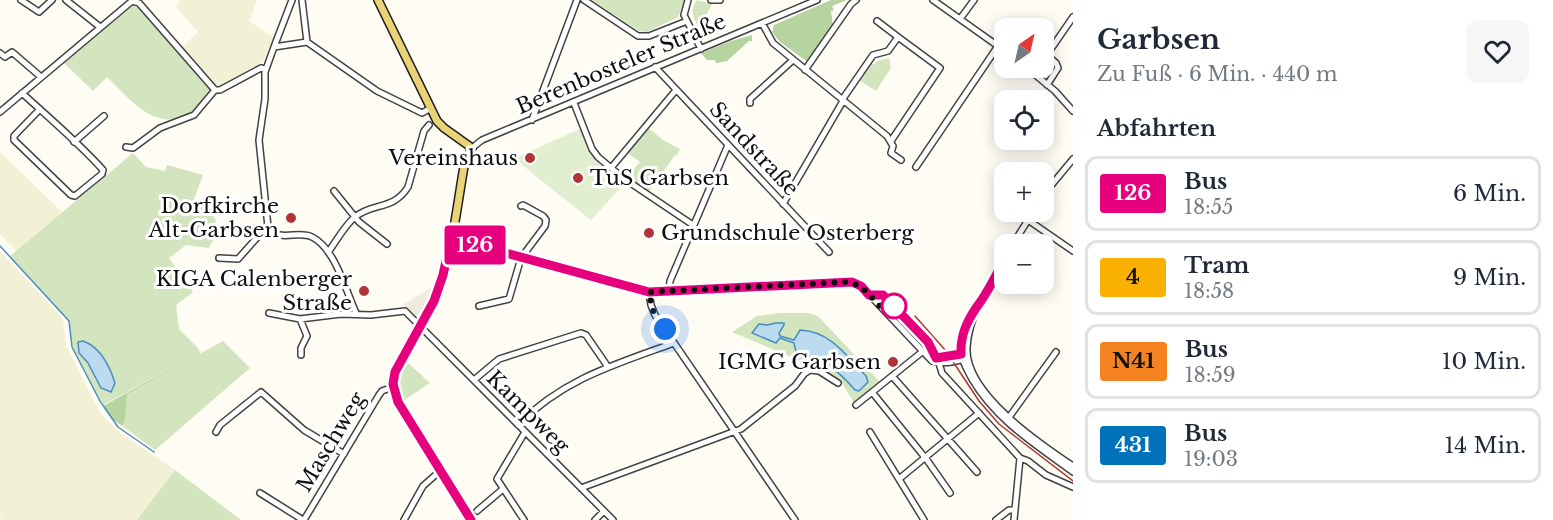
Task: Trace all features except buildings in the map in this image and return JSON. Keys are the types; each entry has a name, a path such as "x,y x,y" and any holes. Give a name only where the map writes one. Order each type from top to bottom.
{"main road":[{"path":"378,0 441,125 472,148 465,161 439,289 397,367 393,387 398,402 471,520"}],"street":[{"path":"21,0 39,12 52,0"},
{"path":"66,0 100,27"},
{"path":"292,0 265,69 265,99 259,140 268,227 276,234 311,237 329,251 356,313"},
{"path":"302,0 307,42"},
{"path":"532,120 577,0"},
{"path":"584,0 638,36 649,36 687,21"},
{"path":"688,0 684,11 701,48"},
{"path":"711,0 720,0"},
{"name":"Berenbosteler Straße","path":"472,148 480,142 817,0"},
{"path":"806,70 856,0"},
{"path":"933,0 994,42"},
{"path":"960,19 974,0"},
{"path":"0,112 129,2 138,2 215,90"},
{"path":"1054,44 1073,17"},
{"path":"877,21 940,68 891,141"},
{"path":"762,23 773,43 891,141 893,146 891,153 901,160"},
{"path":"783,204 842,100 873,55 888,51 898,37"},
{"path":"274,47 307,42 377,91 422,113 431,108"},
{"path":"916,167 994,51"},
{"path":"0,53 5,57 11,52 14,53 41,77"},
{"path":"750,103 750,99 793,60"},
{"path":"1054,62 1058,68 1054,74"},
{"name":"Sandstraße","path":"655,68 828,252"},
{"path":"126,147 133,148 160,128 191,117 215,90 220,90 265,69"},
{"path":"1042,78 1073,111"},
{"path":"1047,85 1052,78"},
{"path":"611,168 676,90"},
{"path":"22,93 40,109 102,168 103,173 76,195 72,196 16,142 14,136 40,109"},
{"path":"574,103 594,152 611,168 693,225"},
{"path":"74,142 104,116"},
{"path":"329,251 354,217 396,201 403,195 408,187 424,131 429,125"},
{"path":"669,291 670,281 728,145"},
{"path":"1054,182 1073,159"},
{"path":"334,191 354,217 387,244"},
{"path":"479,306 509,299 521,258 546,223 543,216 521,206"},
{"path":"1031,222 1073,251"},
{"path":"219,258 238,259 268,227"},
{"path":"451,238 649,292 846,282 861,286 924,353 939,363 942,373 1020,458 1028,461 1046,475 1073,487"},
{"path":"994,278 968,320 963,334 964,357 984,398 1025,438 1072,469"},
{"path":"649,292 652,309 795,520"},
{"name":"Kampweg","path":"269,312 300,319 404,311 613,520"},
{"path":"300,319 307,336 301,348 301,355"},
{"path":"474,380 499,359 581,333 586,335 608,367"},
{"path":"518,425 537,406 556,392 608,367 674,343"},
{"path":"1008,420 1056,352"},
{"path":"924,353 940,358 964,357"},
{"path":"856,405 924,353"},
{"path":"939,363 964,357"},
{"path":"581,488 741,429 795,386 807,372 819,371 838,383"},
{"path":"892,376 977,472"},
{"name":"Maschweg","path":"303,520 380,393 393,387"},
{"path":"216,432 220,425 261,392 304,430 344,454"},
{"path":"872,392 950,493"},
{"path":"899,479 979,413"},
{"path":"524,520 497,479 525,432"},
{"path":"870,432 924,520"},
{"path":"1014,520 1020,458"},
{"path":"404,520 423,486 441,471"},
{"path":"477,512 503,489"},
{"path":"260,494 303,520"},
{"path":"996,520 1009,510 1015,510"},
{"path":"595,520 604,511"}],"shaded area":[{"path":"181,0 257,0 249,21 273,37 264,60 260,65 219,86 214,85 182,47 198,32 175,6"},
{"path":"0,152 62,212 16,251 0,234"},
{"path":"0,251 63,319 66,345 100,413 120,433 175,470 137,520 2,520 0,518"},
{"path":"435,285 421,317 416,316 403,305"}],"green space":[{"path":"592,0 685,0 678,17 647,32 639,31"},
{"path":"697,0 712,4 703,21 718,33 703,36 693,13"},
{"path":"831,0 847,0 832,6 834,10 831,11 833,27 809,63 780,42 772,32 774,25"},
{"path":"138,1 211,90 189,114 177,119 154,116 144,110 107,77 93,91 64,63"},
{"path":"752,35 752,41 749,41 727,61 716,63 715,60 707,60 701,53 731,41"},
{"path":"889,58 891,68 876,91 859,80 871,63 874,65 877,61"},
{"path":"647,127 663,140 680,149 649,192 627,177 640,162 626,152"},
{"name":"TuS Garbsen","path":"582,128 592,153 626,182 591,220 515,158"},
{"path":"133,153 146,167 165,171 167,165 203,175 193,202 210,210 216,221 212,231 216,234 209,248 186,245 169,258 193,292 176,305 179,329 200,352 103,405 72,347 69,321 10,256"},
{"path":"808,313 818,316 880,382 854,403 842,383 834,375 732,332 757,316"},
{"path":"223,341 250,368 155,450 122,426 125,420 126,394"},
{"path":"200,352 127,394 125,420 122,426 112,419 103,406"},
{"path":"406,361 430,383 403,401 399,381"},
{"path":"175,470 241,520 137,520"}],"water":[{"path":"784,323 779,333 780,336 794,340 800,330 811,331 829,340 866,376 868,382 859,391 855,390 829,366 815,358 796,352 794,343 780,338 776,343 752,333 759,324"},
{"path":"83,341 94,348 107,364 115,383 111,392 101,388 88,363 79,353 78,342"}],"waterway":[{"path":"0,246 69,321 72,347 101,403"},
{"path":"102,404 118,427 154,452"}],"tram line":[{"path":"915,316 946,351 979,401 999,424 1073,481"}],"bus line":[{"name":"126","path":"471,520 398,402 393,384 397,367 437,295 451,238 637,291 852,282 861,286 869,295 883,295 928,342 936,358 961,354 963,334 970,314 980,303 994,278"}],"place":[{"name":"Vereinshaus","path":"530,158"},
{"name":"TuS Garbsen","path":"578,178"},
{"name":"Dorfkirche Alt-Garbsen","path":"291,218"},
{"name":"Grundschule Osterberg","path":"649,233"},
{"name":"KIGA Calenberger Straße","path":"364,291"},
{"name":"IGMG Garbsen","path":"893,362"}],"route":[{"path":"665,329 652,309 649,292 846,282 861,286 889,316 894,306"}]}
